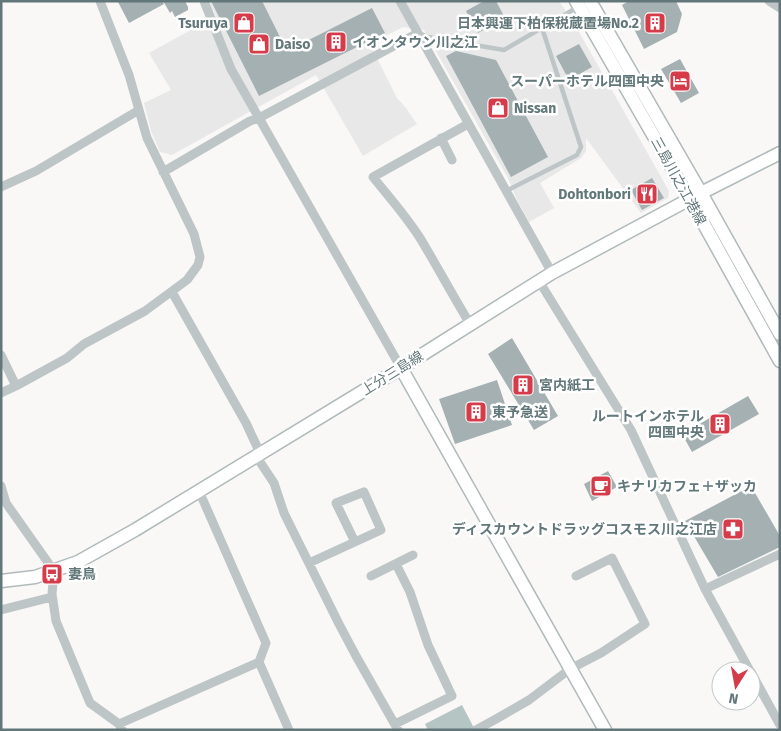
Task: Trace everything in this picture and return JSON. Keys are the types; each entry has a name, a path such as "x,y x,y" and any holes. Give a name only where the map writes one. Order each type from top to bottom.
{"main road":[{"name":"三島川之江港線","path":"582,3 702,193 780,334"},
{"name":"三島川之江港線","path":"582,3 780,361"},
{"name":"上分三島線","path":"1,581 35,577 78,562 401,368 552,273 780,153"},
{"path":"401,368 605,730"}],"street":[{"path":"1,393 67,358 84,344 145,311 187,280 198,265 200,257 194,234 147,138 129,75 100,1"},
{"path":"204,1 232,69 401,368"},
{"path":"400,1 552,273"},
{"path":"769,1 780,8"},
{"path":"163,172 250,121 259,118 418,33"},
{"path":"1,187 36,171 139,110"},
{"path":"468,124 373,177 400,209 420,238 470,324"},
{"path":"441,138 452,160"},
{"path":"539,281 631,430 706,589 745,661"},
{"path":"172,292 246,423 258,455 274,483 284,514 356,656 396,727 452,696 428,645 410,592 396,564"},
{"path":"1,355 16,386"},
{"path":"1,486 6,503 54,571 52,597 56,620 90,703 120,727 259,662"},
{"path":"199,491 266,643 259,662 289,730"},
{"path":"310,563 382,530 364,492 336,503 355,542"},
{"path":"706,589 780,554"},
{"path":"371,576 413,555"},
{"path":"476,730 529,700 570,669 601,653 645,624 612,558 576,576"},
{"path":"1,610 52,597"},
{"path":"761,690 780,725"}],"lane":[{"path":"418,33 428,37 504,50 582,3"},
{"path":"506,191 577,155 581,146 542,28"}],"shaded area":[{"name":"イオンタウン川之江","path":"209,1 559,1 575,25 669,191 668,198 641,213 586,138 586,151 581,158 540,183 554,208 529,222 508,178 424,30 403,27 370,44 397,98 417,124 363,156 316,75 172,155 160,152 151,131 144,103 171,90 149,53 216,16"},
{"path":"462,705 474,728 470,730 428,730 425,724"}],"building":[{"path":"162,1 164,4 129,23 118,2"},
{"path":"163,1 185,1 188,10 175,17 172,11 170,13"},
{"name":"イオンタウン川之江","path":"211,1 262,1 287,51 372,8 385,33 259,96"},
{"path":"484,1 496,1 505,18 478,33 466,11"},
{"name":"日本興運下柏保税蔵置場No.2","path":"629,1 676,1 682,14 677,32 644,49 622,5"},
{"path":"579,44 592,67 569,80 556,56"},
{"name":"Nissan","path":"456,51 496,60 548,157 511,177 446,56"},
{"name":"スーパーホテル四国中央","path":"680,59 699,93 681,103 661,69"},
{"name":"Dohtonbori","path":"652,178 664,198 642,210 631,190"},
{"name":"宮内紙工","path":"512,338 558,416 534,430 488,354"},
{"name":"東予急送","path":"497,380 512,425 455,444 439,399"},
{"name":"ルートインホテル 四国中央","path":"748,396 759,414 692,452 682,434"},
{"name":"キナリカフェ＋ザッカ","path":"608,471 617,487 592,501 584,484"},
{"name":"ディスカウントドラッグコスモス川之江店","path":"751,486 780,536 780,547 718,577 685,521"}],"place":[{"name":"Tsuruya","path":"244,23"},
{"name":"日本興運下柏保税蔵置場No.2","path":"655,23"},
{"name":"イオンタウン川之江","path":"336,42"},
{"name":"Daiso","path":"259,44"},
{"name":"スーパーホテル四国中央","path":"680,81"},
{"name":"Nissan","path":"498,108"},
{"name":"Dohtonbori","path":"647,194"},
{"name":"宮内紙工","path":"523,385"},
{"name":"東予急送","path":"476,412"},
{"name":"ルートインホテル 四国中央","path":"720,424"},
{"name":"キナリカフェ＋ザッカ","path":"601,486"},
{"name":"ディスカウントドラッグコスモス川之江店","path":"733,529"},
{"name":"妻鳥","path":"52,574"}]}
